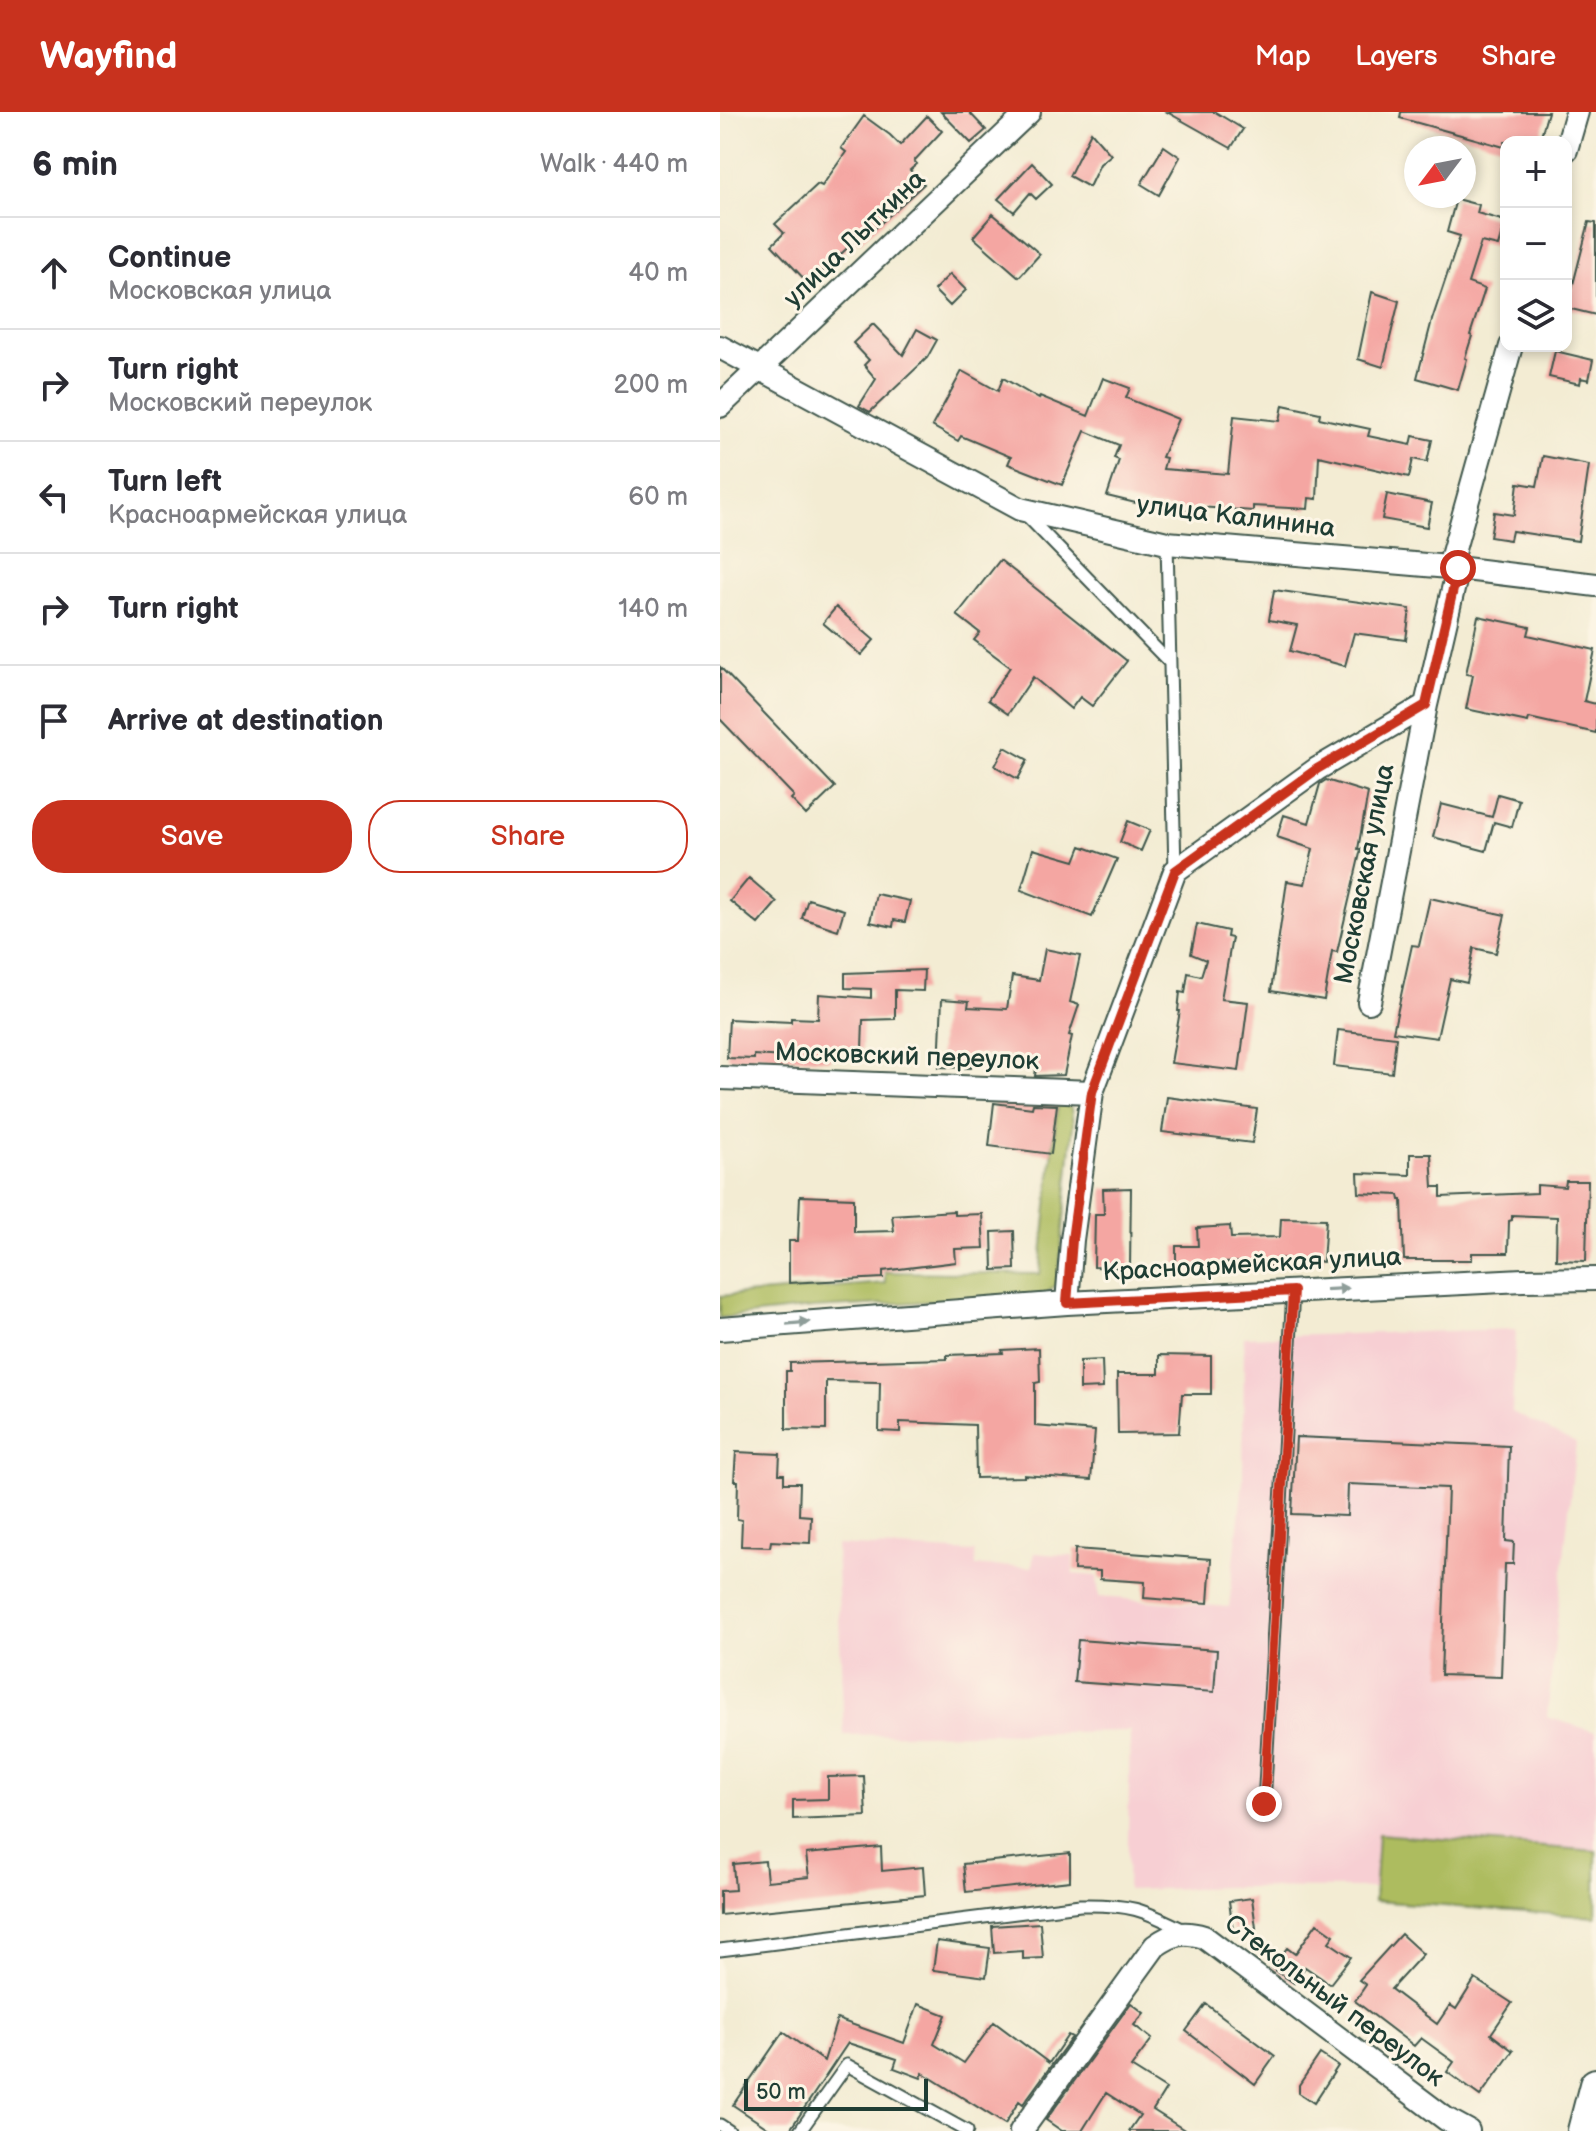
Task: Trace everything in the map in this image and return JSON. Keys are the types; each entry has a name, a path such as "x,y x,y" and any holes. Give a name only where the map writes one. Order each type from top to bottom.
{"street":[{"name":"улица Лыткина","path":"720,406 1029,112"},
{"path":"1570,136 1577,112"},
{"name":"улица Калинина","path":"720,347 1020,509 1167,543 1453,567 1596,585"},
{"name":"Московская улица","path":"1369,1002 1453,567 1509,352"},
{"path":"1067,1303 1072,1240 1092,1092 1175,871 1317,769 1426,705"},
{"name":"Московский переулок","path":"720,1078 1092,1092"},
{"name":"Красноармейская улица","path":"720,1331 1067,1303 1596,1279"},
{"name":"Стекольный переулок","path":"1021,2131 1155,1946 1169,1936 1186,1931 1204,1937 1446,2119 1468,2131"},
{"path":"1584,2131 1596,2085"}],"lane":[{"path":"1020,509 1170,663"},
{"path":"1167,543 1175,871"},
{"path":"1264,1804 1293,1291"},
{"path":"720,1950 1080,1905 1113,1904 1142,1909 1186,1931"},
{"path":"800,2131 847,2065 967,2131"},
{"path":"720,2125 729,2131"}],"shaded area":[{"path":"1516,1329 1512,1412 1576,1443 1547,1717 1596,1732 1596,1851 1378,1834 1375,1888 1127,1890 1130,1731 844,1735 836,1545 975,1552 976,1566 1032,1567 1034,1553 1073,1556 1073,1574 1097,1576 1099,1597 1229,1607 1243,1482 1244,1337"}],"green space":[{"path":"1058,1100 1071,1108 1073,1124 1058,1282 1045,1295 813,1308 720,1318 720,1296 885,1283 885,1272 1040,1274"},
{"path":"1378,1834 1596,1851 1596,1917 1374,1901"}],"building":[{"path":"941,112 969,112 986,130 971,143"},
{"path":"1167,112 1215,112 1243,129 1231,148"},
{"path":"1401,112 1548,112 1541,136 1500,136 1500,146 1476,139 1476,136 1465,136 1400,118"},
{"path":"864,116 900,145 927,116 942,131 914,161 917,164 910,170 924,184 860,242 857,239 809,284 772,245 784,233 775,224 818,184 822,186 846,152 841,148"},
{"path":"1091,132 1111,155 1100,164 1089,187 1069,176"},
{"path":"1164,146 1180,157 1159,195 1141,184"},
{"path":"1032,163 1052,184 1036,199 1030,193 1014,212 998,199"},
{"path":"1476,204 1479,205 1477,213 1500,220 1498,246 1481,242 1468,283 1485,289 1470,335 1458,390 1417,378 1432,320 1460,236 1447,232 1454,208 1476,208"},
{"path":"993,214 1040,254 1019,277 973,237"},
{"path":"1589,222 1596,223 1596,315 1572,309 1572,288"},
{"path":"950,274 966,290 950,306 934,290"},
{"path":"1372,292 1399,301 1383,367 1358,359"},
{"path":"873,324 903,355 917,329 937,340 927,358 870,412 859,406 876,379 864,365 869,360 853,343"},
{"path":"1555,352 1593,360 1589,380 1581,378 1580,384 1549,377"},
{"path":"962,371 998,391 1003,378 1039,399 1040,396 1088,416 1103,378 1130,388 1126,398 1178,419 1162,457 1166,458 1163,469 1228,474 1234,416 1280,421 1283,405 1320,413 1319,418 1370,429 1368,436 1411,445 1413,436 1432,440 1427,462 1413,459 1409,477 1319,456 1317,499 1309,498 1308,509 1253,506 1253,511 1200,507 1200,511 1152,507 1107,496 1119,460 1114,458 1119,445 1085,431 1062,485 1008,464 1011,457 961,436 958,441 932,426"},
{"path":"1543,456 1589,465 1578,541 1512,531 1510,540 1490,537 1494,512 1514,515 1518,483 1537,486"},
{"path":"1387,494 1432,503 1427,527 1382,519"},
{"path":"1000,560 1127,661 1092,706 1080,697 1071,709 1033,677 1008,714 988,700 1010,667 974,640 980,633 957,615"},
{"path":"1274,590 1410,609 1406,640 1354,633 1345,666 1290,651 1297,625 1269,620"},
{"path":"836,607 874,640 861,655 823,623"},
{"path":"1478,616 1530,627 1528,635 1595,650 1584,701 1596,704 1596,733 1529,718 1528,722 1466,709 1473,675 1466,674"},
{"path":"720,667 835,787 806,815 791,799 794,796 720,719"},
{"path":"1005,747 1028,760 1018,779 995,766"},
{"path":"1326,780 1368,793 1358,849 1361,849 1337,952 1332,951 1324,1000 1271,991 1287,881 1305,884 1313,849 1277,837 1284,815 1309,823 1320,784"},
{"path":"1498,794 1519,800 1512,827 1494,822 1486,851 1433,837 1441,804 1492,817"},
{"path":"1128,821 1150,830 1141,851 1120,842"},
{"path":"1081,846 1117,859 1092,917 1021,890 1033,849 1075,861"},
{"path":"749,878 777,902 758,924 730,901"},
{"path":"876,894 910,901 905,922 894,920 893,927 870,922"},
{"path":"1430,898 1505,915 1496,953 1474,948 1467,983 1450,979 1437,1038 1393,1032 1412,945 1419,946"},
{"path":"808,899 844,910 838,930 802,918"},
{"path":"1197,924 1228,931 1227,937 1232,938 1221,999 1248,1002 1239,1071 1171,1063 1180,992 1185,993 1188,973 1201,976 1206,960 1191,954"},
{"path":"1045,949 1080,956 1070,1002 1079,1005 1069,1035 1072,1036 1064,1075 1035,1076 1036,1068 1025,1066 1027,1057 972,1054 971,1068 939,1067 942,999 969,1001 968,1007 1007,1009 1012,976 1039,980"},
{"path":"924,970 923,991 895,990 895,1019 863,1020 862,1049 837,1047 837,1052 830,1051 830,1060 754,1055 754,1059 727,1058 729,1019 791,1022 791,1018 818,1019 819,994 871,998 871,989 845,988 845,973"},
{"path":"1338,1030 1396,1037 1392,1073 1334,1066"},
{"path":"1167,1097 1257,1109 1252,1143 1162,1132"},
{"path":"994,1103 1032,1108 1033,1104 1057,1105 1051,1154 989,1146"},
{"path":"1410,1154 1431,1154 1433,1187 1441,1187 1441,1197 1537,1193 1537,1185 1565,1187 1566,1181 1588,1181 1586,1261 1556,1260 1557,1217 1512,1215 1508,1253 1472,1253 1472,1260 1404,1260 1402,1200 1399,1195 1359,1193 1358,1173 1410,1175"},
{"path":"1131,1188 1130,1268 1094,1267 1095,1214 1104,1214 1103,1189"},
{"path":"800,1196 854,1198 854,1232 894,1231 892,1215 954,1211 954,1215 982,1214 984,1248 955,1249 956,1262 883,1271 883,1278 789,1283 789,1241 798,1241"},
{"path":"1281,1218 1326,1219 1323,1262 1277,1258 1277,1266 1245,1267 1245,1262 1176,1265 1176,1246 1198,1246 1197,1228 1230,1226 1231,1238 1280,1237"},
{"path":"1014,1231 1015,1269 993,1270 992,1232"},
{"path":"1039,1348 1040,1382 1035,1383 1035,1426 1095,1431 1091,1480 1024,1475 976,1478 975,1425 900,1422 900,1432 879,1431 880,1382 826,1381 826,1430 786,1429 786,1371 790,1371 790,1363 947,1359 947,1355"},
{"path":"1159,1355 1211,1356 1211,1394 1182,1394 1179,1433 1118,1434 1117,1374 1159,1374"},
{"path":"1102,1360 1103,1388 1080,1389 1080,1361"},
{"path":"1296,1437 1509,1446 1506,1541 1514,1542 1513,1564 1505,1564 1501,1677 1441,1675 1448,1488 1348,1484 1347,1516 1292,1514"},
{"path":"736,1452 780,1454 779,1474 784,1474 784,1483 800,1483 799,1515 811,1516 810,1543 771,1541 770,1547 741,1546 742,1520 737,1519 738,1481 734,1481"},
{"path":"1075,1549 1211,1559 1208,1603 1144,1598 1145,1582 1100,1579 1100,1571 1074,1570"},
{"path":"1078,1640 1217,1650 1214,1692 1074,1682"},
{"path":"864,1776 866,1816 793,1819 793,1800 828,1799 828,1777"},
{"path":"881,1847 882,1871 923,1867 925,1895 720,1915 720,1891 735,1890 733,1864 765,1861 767,1881 809,1877 806,1854"},
{"path":"1070,1853 1070,1881 966,1892 963,1864"},
{"path":"1252,1898 1256,1928 1233,1931 1229,1901"},
{"path":"1040,1923 1043,1958 1023,1959 1023,1951 994,1953 992,1926"},
{"path":"1317,1923 1334,1935 1329,1942 1351,1957 1330,1984 1305,1967 1294,1983 1272,1968 1287,1948 1295,1954"},
{"path":"1401,1934 1423,1954 1391,1989 1437,2024 1450,2005 1456,2009 1475,1979 1512,2003 1491,2034 1513,2051 1480,2096 1447,2072 1454,2062 1421,2038 1414,2046 1355,2001 1366,1985 1359,1980"},
{"path":"937,1941 990,1948 986,1977 933,1970"},
{"path":"1131,2003 1144,2013 1134,2025 1152,2039 1131,2067 1166,2089 1153,2110 1186,2131 1129,2131 1140,2115 1106,2093 1082,2131 1062,2131 1046,2120"},
{"path":"918,2004 946,2015 934,2044 964,2063 994,2022 1049,2063 1068,2035 1072,2037 1023,2104 1019,2101 1005,2124 923,2073 921,2078 894,2068 897,2059 848,2043 789,2131 772,2131 733,2105 783,2032 824,2061 837,2019 904,2043"},
{"path":"1206,2004 1275,2056 1255,2084 1186,2031"},
{"path":"1320,2054 1338,2066 1314,2103 1299,2093 1299,2085"}],"route":[{"path":"1264,1804 1293,1291 1067,1303 1072,1240 1092,1092 1175,871 1317,769 1426,705 1458,568"}]}
